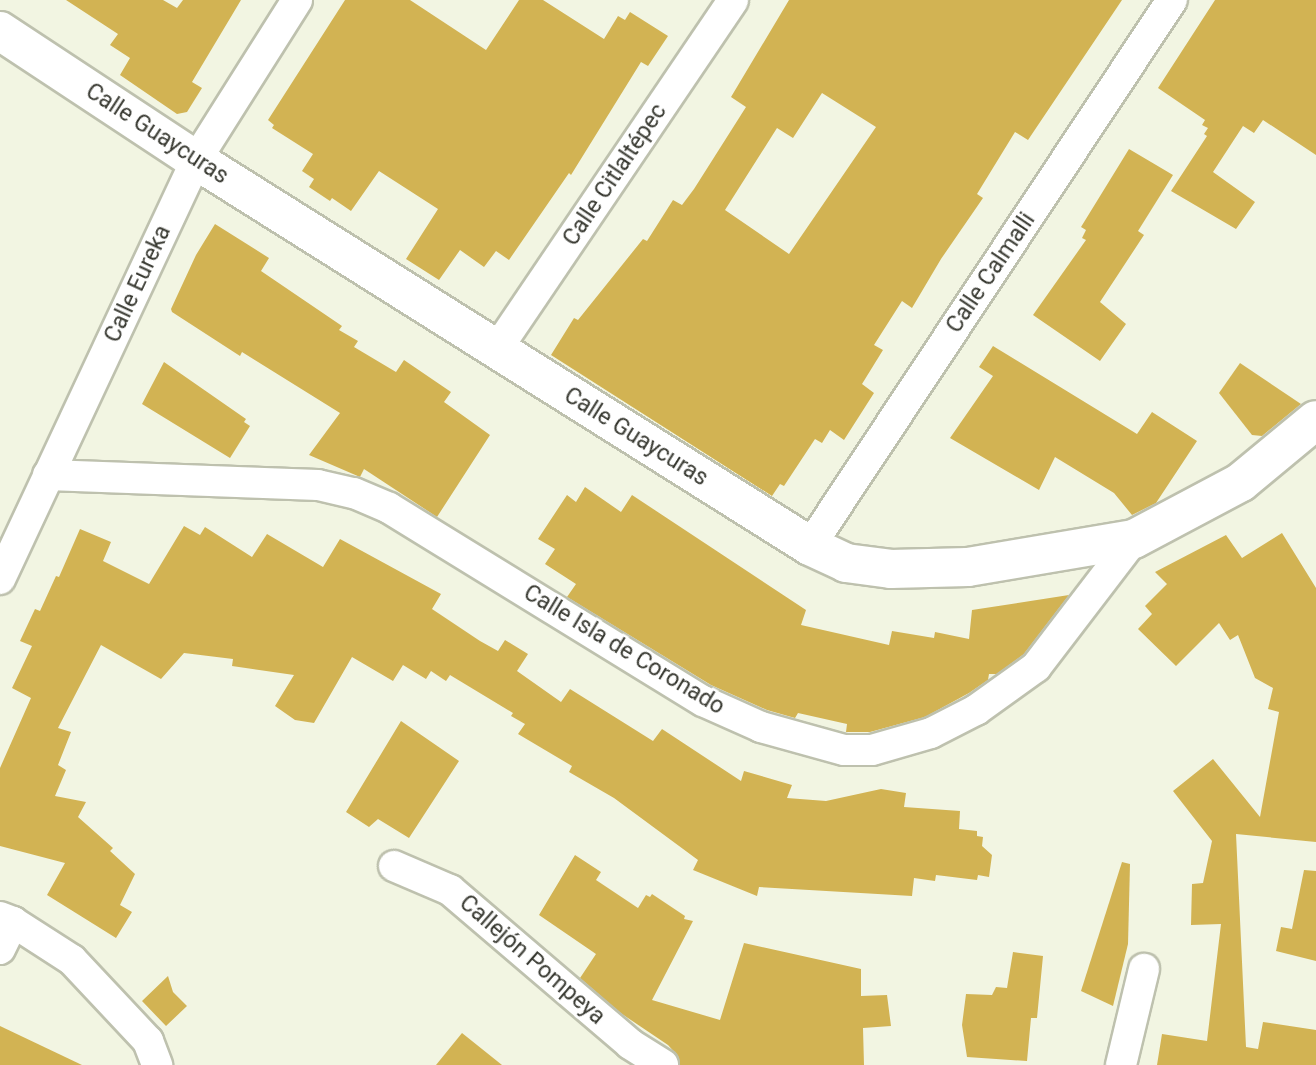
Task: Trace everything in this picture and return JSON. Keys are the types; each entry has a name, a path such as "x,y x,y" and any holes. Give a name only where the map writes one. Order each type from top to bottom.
{"street":[{"name":"Calle Eureka","path":"0,579 196,160 297,0"},
{"name":"Calle Citlaltépec","path":"497,349 733,0"},
{"name":"Calle Calmalli","path":"810,546 1172,0"},
{"name":"Calle Guaycuras","path":"0,31 196,160 810,546 846,563 891,569 968,567 1134,538 1241,482 1316,420"},
{"name":"Calle Isla de Coronado","path":"48,475 318,485 354,493 389,508 703,701 761,727 844,750 872,750 931,733 986,703 1036,667 1134,538"},
{"name":"Callejón Pompeya","path":"394,866 450,890 630,1044 663,1065"},
{"path":"0,949 7,919 72,960 148,1041 157,1065"},
{"path":"1121,1065 1144,968"}],"building":[{"path":"66,0 163,0 177,8 183,0 241,0 192,82 202,88 187,112 177,114 120,75 130,58 110,45 118,34"},
{"path":"345,0 410,0 486,50 519,0 543,0 604,39 618,16 625,20 630,12 668,36 648,66 641,62 571,175 569,173 509,260 496,251 484,267 460,250 439,280 406,259 438,209 379,171 351,211 332,198 330,201 309,187 314,179 302,171 313,154 272,128 274,125 268,120"},
{"path":"789,0 1122,0 1028,140 1015,132 977,194 983,198 941,259 912,308 902,301 874,345 883,350 862,384 874,393 844,440 830,430 822,443 815,439 784,486 780,484 772,496 551,355 574,318 578,320 643,239 647,241 673,200 682,205 694,189 746,107 731,97","holes":["822,93 876,127 789,254 725,210 777,128 793,138"]},
{"path":"1215,0 1316,0 1316,155 1263,120 1254,133 1243,126 1213,172 1255,202 1236,229 1171,191 1207,136 1204,134 1208,128 1202,125 1205,120 1158,88"},
{"path":"1129,149 1173,175 1138,231 1144,235 1100,302 1126,324 1100,361 1033,315 1086,240 1082,238 1086,230 1081,227"},
{"path":"215,224 269,258 261,271 342,326 339,330 358,341 354,347 396,372 404,360 451,392 444,402 490,435 437,517 364,469 360,477 309,455 340,413 242,352 240,356 172,312 196,255"},
{"path":"993,346 1137,434 1152,412 1197,441 1156,503 1132,515 1114,493 1055,457 1039,490 950,438 993,376 979,367"},
{"path":"164,362 246,419 244,422 250,426 230,458 142,404"},
{"path":"1240,363 1301,404 1262,436 1252,435 1219,393"},
{"path":"585,487 621,512 632,495 806,610 801,625 889,645 892,631 934,638 935,632 969,639 972,610 1069,595 1024,654 997,674 989,674 988,680 969,693 925,717 870,732 846,732 847,724 798,713 795,718 767,710 711,685 567,597 576,584 545,564 555,549 538,539 567,495 576,502"},
{"path":"184,526 200,535 205,527 252,557 267,534 323,567 340,539 441,594 432,609 480,641 498,651 505,640 528,654 517,671 561,702 570,689 653,741 662,729 741,781 744,771 792,785 787,798 826,801 881,789 906,793 904,807 960,811 959,829 977,831 977,836 983,837 982,846 992,855 989,877 978,875 977,880 936,875 935,881 914,878 912,896 759,887 757,896 693,870 698,860 614,798 569,772 572,766 518,734 525,724 511,716 513,713 450,675 446,681 431,671 426,679 403,665 393,681 352,657 314,723 295,720 275,706 294,675 232,666 233,659 184,653 161,679 101,645 58,728 71,732 58,765 66,770 55,796 86,802 78,817 113,848 110,851 135,874 120,905 132,912 116,938 47,895 65,863 0,846 0,768 31,698 12,688 32,646 20,641 35,609 40,611 56,576 59,577 80,529 111,542 103,561 149,584"},
{"path":"1282,533 1316,588 1316,842 1236,834 1246,1047 1258,1049 1263,1022 1316,1030 1316,1065 1157,1065 1162,1034 1207,1041 1221,924 1191,925 1192,884 1203,883 1212,841 1173,791 1213,759 1260,817 1279,712 1268,709 1273,688 1255,678 1238,635 1230,640 1219,623 1176,666 1138,629 1152,614 1145,606 1167,584 1155,572 1226,535 1242,558"},
{"path":"401,721 459,761 409,838 378,819 369,827 346,812"},
{"path":"575,855 601,872 596,880 638,908 646,895 650,897 652,894 685,916 684,919 693,921 652,1000 720,1020 744,943 861,969 861,996 887,995 891,1026 863,1028 864,1065 680,1065 678,1056 668,1045 619,1012 580,978 596,954 539,915"},
{"path":"1122,862 1130,864 1128,944 1113,1006 1081,991"},
{"path":"1304,870 1316,871 1316,961 1276,951 1281,927 1292,929"},
{"path":"1013,952 1043,956 1037,1018 1031,1018 1027,1061 967,1057 962,1025 966,994 992,995 996,987 1007,988"},
{"path":"168,976 173,992 187,1006 166,1026 142,1001"},
{"path":"0,1026 82,1065 0,1065"},
{"path":"462,1033 502,1065 436,1065"}]}
